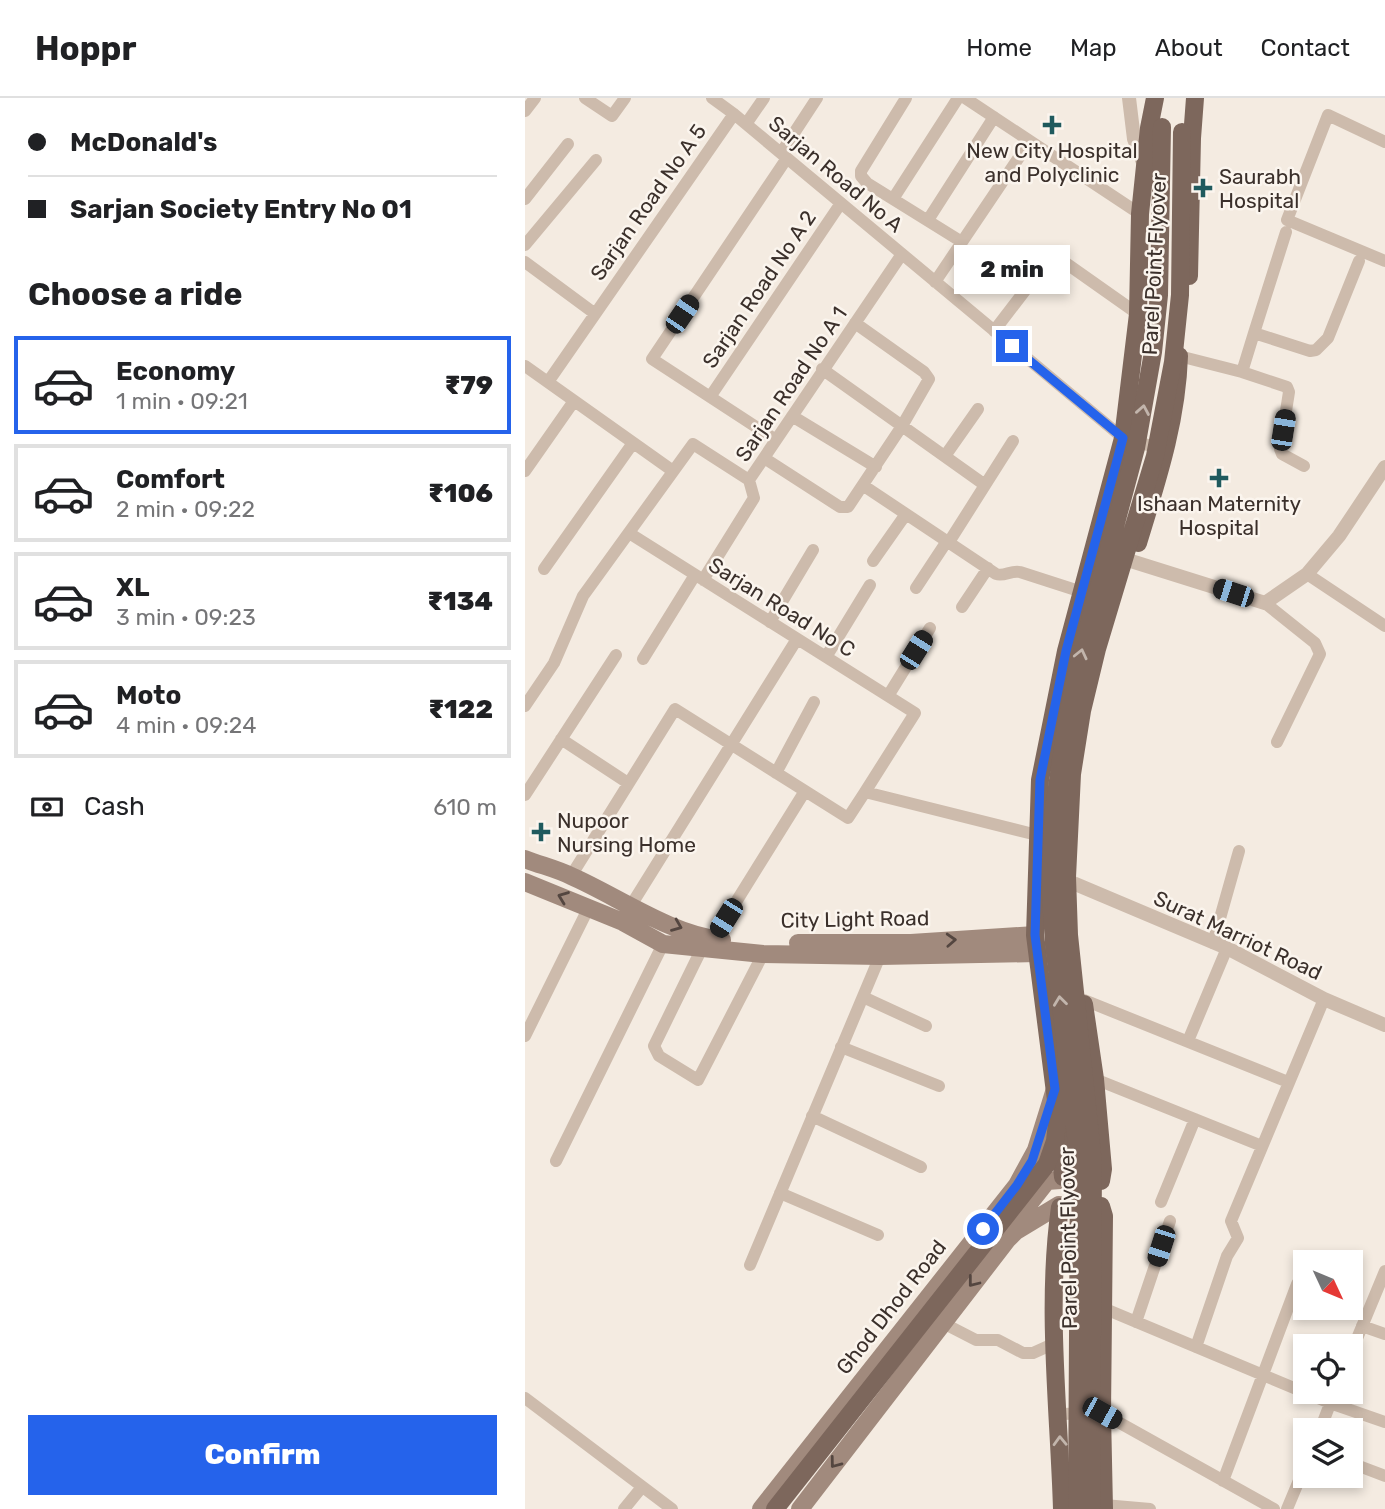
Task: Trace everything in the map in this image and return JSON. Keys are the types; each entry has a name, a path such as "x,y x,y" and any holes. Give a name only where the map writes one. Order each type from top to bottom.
{"main road":[{"path":"1062,1178 1055,1089 1036,944 1040,780 1066,651 1123,438 1138,314 1140,214 1149,128 1155,98"},
{"name":"Parel Point Flyover","path":"1077,1509 1079,1162 1054,944 1050,881 1054,808 1067,719 1081,654 1136,448 1153,352 1159,295 1163,98"},
{"name":"Parel Point Flyover","path":"1100,1508 1093,1163 1069,935 1067,877 1072,774 1082,711 1097,649 1154,456 1173,362 1180,295 1183,98"},
{"path":"1100,1508 1104,1216 1101,1206 1104,1191 1073,883 1076,811 1083,751 1101,660 1166,450 1178,393 1179,356 1189,293 1195,98"},
{"name":"City Light Road","path":"525,859 571,876 630,907 707,942 1036,944"},
{"path":"525,882 589,907 663,944 707,942 763,954 880,957 1078,942"},
{"path":"775,1509 1047,1164 1055,1141 1066,1045"},
{"path":"1055,1089 1094,1072"},
{"name":"Ghod Dhod Road","path":"761,1509 1017,1185 1036,1150 1055,1089"},
{"path":"1062,1509 1059,1414 1053,1343 1059,1206 1056,1191 1062,1178 1069,1172 1092,1172 1101,1181"},
{"path":"800,1509 941,1322 1013,1234 1025,1209 1047,1181 1062,1178"},
{"path":"1059,1206 1073,1216 1081,1217 1089,1216 1101,1206"},
{"path":"1013,1234 1059,1206"}],"street":[{"path":"525,111 535,98"},
{"path":"585,98 612,116 625,98"},
{"name":"Sarjan Road No A","path":"712,98 1123,438"},
{"path":"746,124 764,98"},
{"path":"776,440 652,359 784,156 817,98"},
{"path":"906,98 860,174 864,181 962,242"},
{"path":"893,199 958,98"},
{"path":"965,98 1140,214"},
{"path":"1129,98 1134,139 1145,166"},
{"name":"Sarjan Road No A 5","path":"548,382 733,114"},
{"path":"1385,142 1328,116 1287,220 1385,261"},
{"path":"928,220 994,117"},
{"path":"935,282 1030,141"},
{"path":"525,199 568,144"},
{"path":"525,245 596,160"},
{"name":"Sarjan Road No A 2","path":"710,397 841,203"},
{"path":"1242,372 1286,232"},
{"name":"Sarjan Road No A 1","path":"673,471 692,444 749,480 902,254"},
{"path":"994,331 1053,254 1138,314"},
{"path":"1254,333 1316,351 1328,338 1359,261"},
{"path":"525,262 594,313"},
{"path":"764,458 840,508 848,507 864,486 927,384 927,375 855,323"},
{"path":"1179,356 1283,383 1289,392 1280,449 1282,454 1304,466"},
{"path":"525,366 673,471 583,596 554,663 525,706"},
{"path":"822,369 985,485"},
{"path":"525,471 574,401"},
{"path":"945,456 978,409"},
{"path":"792,415 876,467"},
{"path":"1123,438 1166,450"},
{"path":"916,588 1013,441"},
{"path":"544,569 633,443"},
{"path":"1265,603 1307,574 1339,536 1384,471"},
{"path":"643,659 754,498 749,480"},
{"path":"864,486 1000,575 1020,572 1082,592"},
{"path":"873,561 906,514"},
{"name":"Sarjan Road No C","path":"629,533 915,713 865,792"},
{"path":"1093,549 1265,603 1315,643 1320,654 1276,742"},
{"path":"770,622 813,550"},
{"path":"962,607 988,568"},
{"path":"1307,574 1385,626"},
{"path":"826,657 870,585"},
{"path":"888,696 930,628"},
{"path":"630,907 797,639"},
{"path":"525,795 615,656"},
{"path":"776,773 814,702"},
{"path":"571,876 675,709 848,818 865,792 1037,835"},
{"path":"561,739 628,783"},
{"path":"763,954 698,1080 659,1056 654,1046 707,942 805,791"},
{"path":"1188,1041 1220,946 1239,850"},
{"name":"Surat Marriot Road","path":"1073,883 1220,946 1324,999 1385,1025"},
{"path":"525,1036 589,907"},
{"path":"556,1161 663,944"},
{"path":"750,1265 880,957"},
{"path":"863,997 926,1026"},
{"path":"1196,1347 1227,1256 1237,1238 1231,1221 1324,999"},
{"path":"1084,1000 1288,1082"},
{"path":"842,1047 939,1086"},
{"path":"1094,1072 1195,1119 1262,1146"},
{"path":"813,1116 921,1167"},
{"path":"1161,1202 1195,1119"},
{"path":"780,1193 878,1235"},
{"path":"1136,1322 1170,1221"},
{"path":"1359,1334 1384,1275"},
{"path":"1223,1481 1293,1295"},
{"path":"1103,1308 1263,1375 1293,1384"},
{"path":"941,1322 976,1340 998,1340 1023,1353 1033,1353 1053,1343"},
{"path":"1362,1326 1385,1334"},
{"path":"526,1400 672,1509"},
{"path":"1348,1404 1385,1422"},
{"path":"1059,1414 1102,1413 1274,1509"},
{"path":"1363,1468 1385,1476"},
{"path":"624,1509 642,1487"},
{"path":"1287,1509 1296,1488"},
{"path":"1100,1508 1150,1509"}],"place":[{"name":"New City Hospital and Polyclinic","path":"1052,125"},
{"name":"Saurabh Hospital","path":"1203,188"},
{"name":"Ishaan Maternity Hospital","path":"1219,478"},
{"name":"Nupoor Nursing Home","path":"541,832"}],"route":[{"path":"983,1229 1032,1161 1055,1089 1035,935 1040,780 1066,651 1123,438 1012,346"}]}
